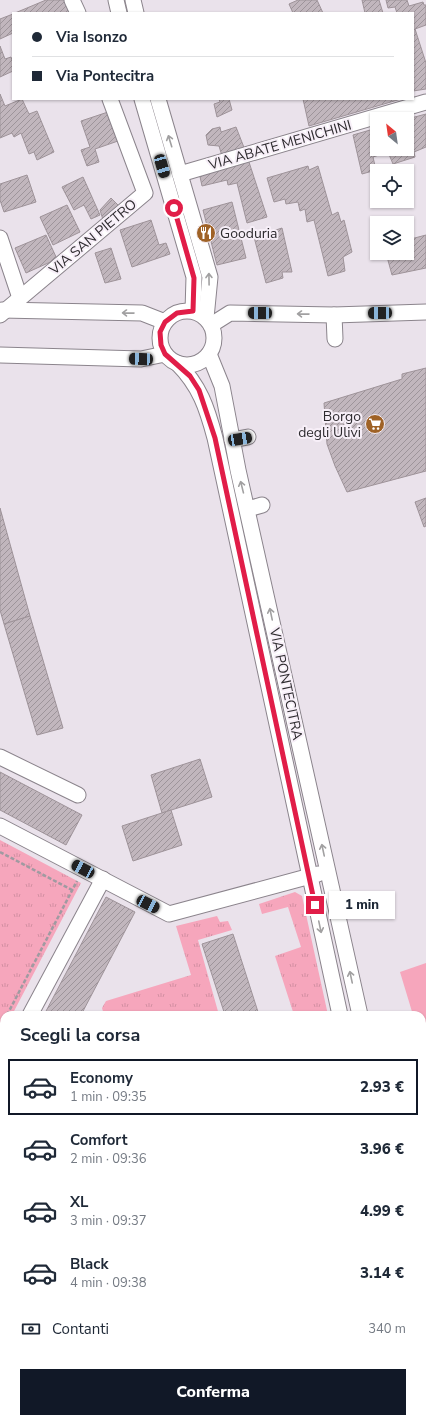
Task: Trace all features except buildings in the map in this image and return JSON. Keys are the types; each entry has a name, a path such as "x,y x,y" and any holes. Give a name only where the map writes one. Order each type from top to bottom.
{"street":[{"path":"72,0 78,12"},
{"path":"116,0 119,12"},
{"path":"133,0 136,12"},
{"name":"VIA SAN PIETRO","path":"2,312 145,193 110,100"},
{"path":"142,100 194,278 203,318 214,337 213,346 209,354 200,362 194,364 177,363 165,354 161,345 160,332 165,322 177,313 203,318 230,313 334,314 426,312"},
{"path":"158,100 210,277 203,318"},
{"name":"VIA ABATE MENICHINI","path":"180,174 426,102"},
{"path":"0,238 20,298"},
{"path":"2,312 142,314 165,322"},
{"path":"334,314 335,339"},
{"path":"0,355 141,359 165,354"},
{"name":"VIA PONTECITRA","path":"209,354 222,386 232,440 255,507 328,871 359,1011"},
{"name":"VIA PONTECITRA","path":"177,363 190,376 199,390 215,438 339,1011"},
{"path":"232,440 248,437"},
{"path":"0,757 78,795"},
{"path":"0,826 168,914 328,871"},
{"path":"32,1011 103,879"}],"path":[{"path":"0,852 72,890"},
{"path":"10,1011 83,869"}],"green space":[{"path":"0,840 81,883 14,1011 0,1011"},
{"path":"295,892 302,896 327,1011 293,1011 275,956 301,947 288,907 262,914 259,904"},
{"path":"217,916 220,922 228,921 232,930 198,940 218,1011 103,1011 102,1008 106,1001 191,975 176,926"},
{"path":"426,963 426,1011 412,1011 400,972"}],"place":[{"name":"Gooduria","path":"206,233"},
{"name":"Borgo degli Ulivi","path":"375,424"}],"route":[{"path":"174,208 194,278 193,311 177,313 172,315 165,322 160,332 161,345 169,359 177,363 190,376 199,390 208,412 215,438 315,905"}]}
